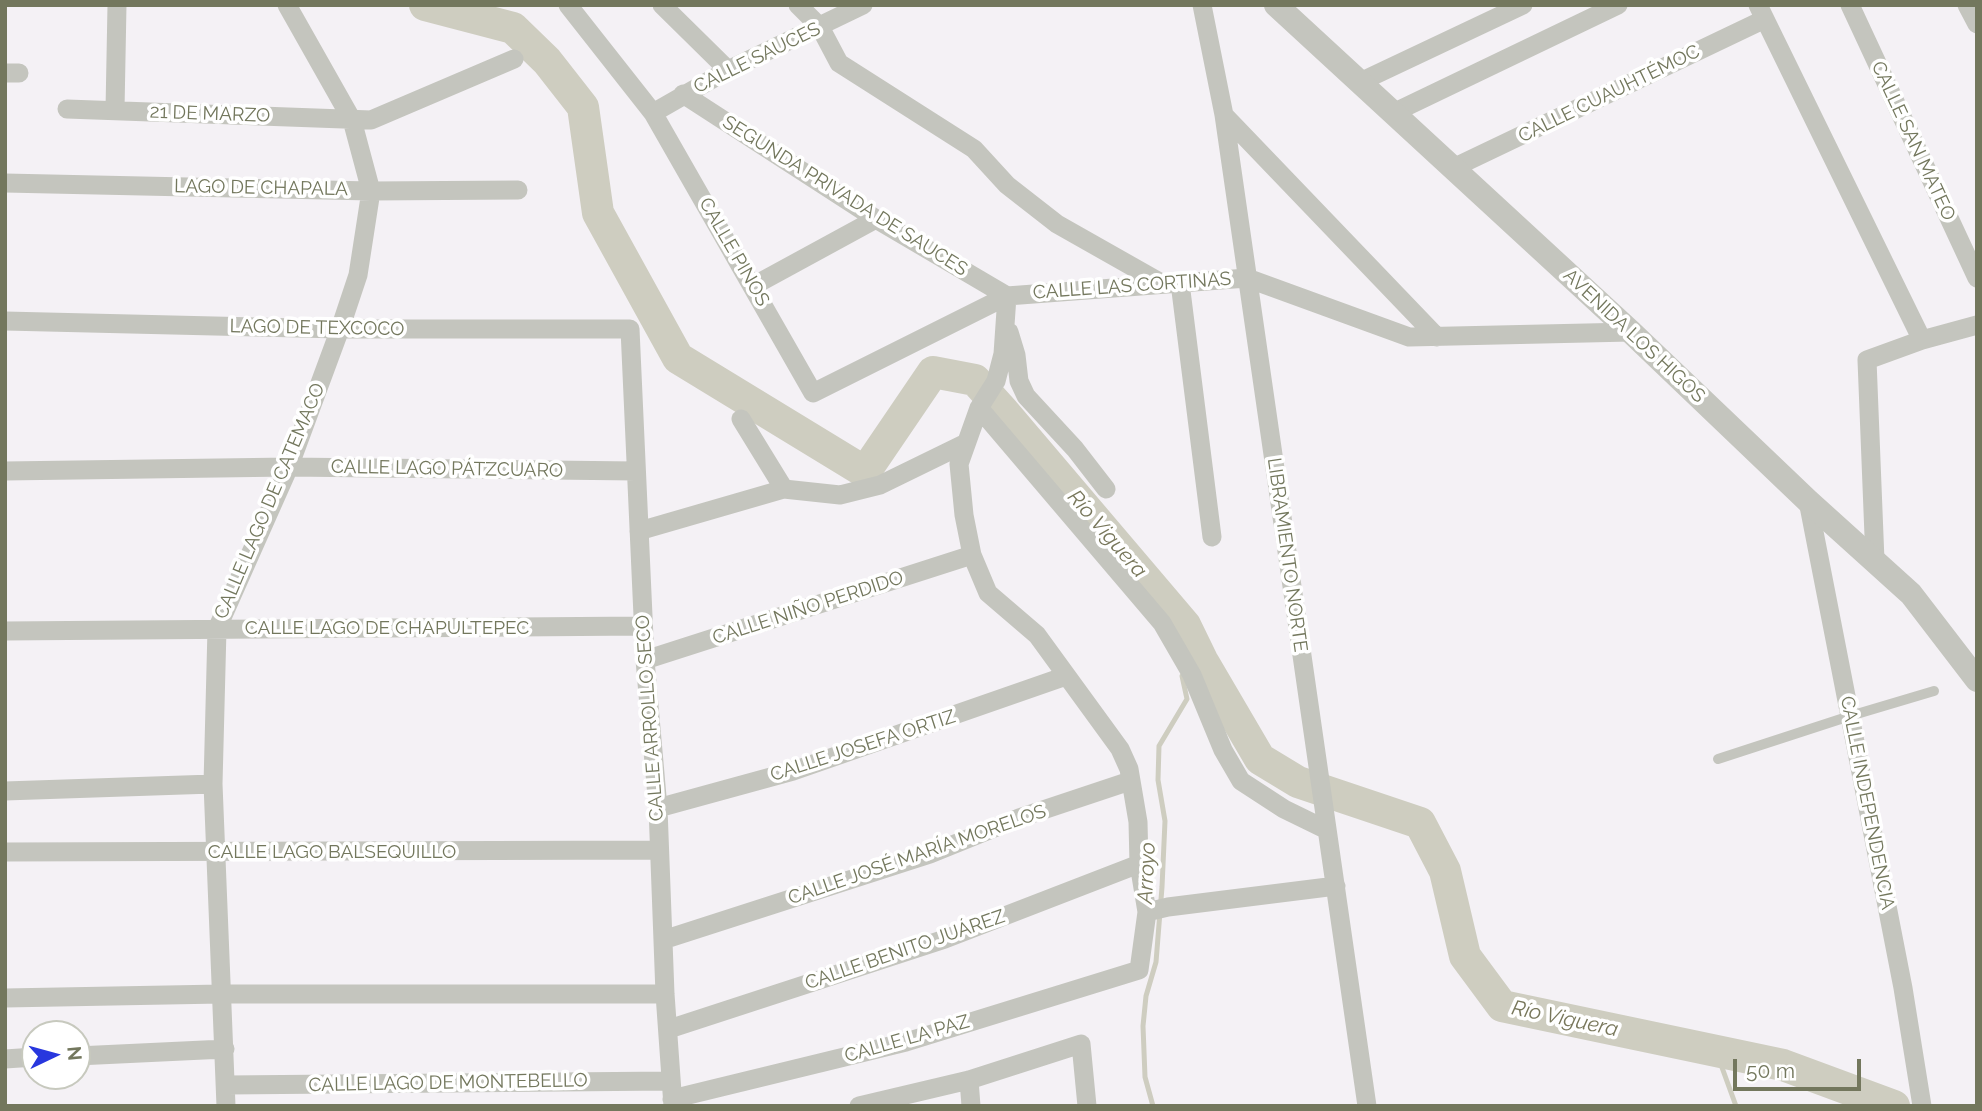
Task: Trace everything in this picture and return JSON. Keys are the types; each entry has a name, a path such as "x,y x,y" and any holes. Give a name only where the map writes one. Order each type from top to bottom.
{"street":[{"path":"115,110 117,5"},
{"name":"CALLE LAGO DE CATEMACO","path":"226,1106 213,784 216,629 289,467 340,329 358,275 371,191 352,120 287,5"},
{"name":"CALLE PINOS","path":"568,5 653,113 813,393"},
{"path":"662,5 728,70"},
{"path":"798,5 820,27 839,63 974,149 1007,185 1057,225 1171,283 1212,537"},
{"name":"CALLE SAUCES","path":"653,113 728,70 863,5"},
{"name":"LIBRAMIENTO NORTE","path":"1202,5 1224,115 1367,1106"},
{"name":"AVENIDA LOS HIGOS","path":"1276,5 1911,594 1977,680"},
{"path":"1360,82 1523,5"},
{"path":"1393,113 1618,5"},
{"name":"CALLE SAN MATEO","path":"1850,5 1977,278"},
{"path":"1968,5 1977,24"},
{"path":"1761,12 1922,340"},
{"name":"CALLE CUAUHTÉMOC","path":"1453,168 1761,12"},
{"name":"21 DE MARZO","path":"67,109 371,120 514,59"},
{"name":"SEGUNDA PRIVADA DE SAUCES","path":"683,94 876,219 1007,296"},
{"path":"1224,115 1437,337"},
{"name":"LAGO DE CHAPALA","path":"5,183 371,191 518,190"},
{"path":"753,286 876,219"},
{"name":"CALLE LAS CORTINAS","path":"813,393 1007,296 1171,283 1247,278 1409,337 1631,332"},
{"path":"1007,296 1003,354 996,381 979,408 959,464 964,515 972,555 988,593 1037,635 1120,749 1129,769 1138,822 1139,864 1157,909 1336,886"},
{"name":"LAGO DE TEXCOCO","path":"5,321 340,329 629,330"},
{"path":"1005,321 1016,355 1019,381 1026,396 1075,449 1105,489"},
{"path":"1875,561 1867,360 1922,340 1977,325"},
{"name":"CALLE ARROLLO SECO","path":"629,330 643,626 658,808 672,1095"},
{"path":"979,408 1162,623 1189,669 1223,750 1241,781 1284,809 1327,830"},
{"path":"741,419 784,489"},
{"path":"639,531 784,489 840,495 880,485 967,443"},
{"name":"CALLE LAGO PÁTZCUARO","path":"5,471 289,467 636,471"},
{"name":"CALLE INDEPENDENCIA","path":"1808,501 1903,988 1921,1101"},
{"name":"CALLE NIÑO PERDIDO","path":"645,660 972,555"},
{"name":"CALLE LAGO DE CHAPULTEPEC","path":"5,631 643,626"},
{"name":"CALLE JOSEFA ORTIZ","path":"658,808 793,771 1066,676"},
{"name":"CALLE JOSÉ MARÍA MORELOS","path":"663,940 930,854 1019,818 1130,781"},
{"path":"5,791 213,784"},
{"name":"CALLE LAGO BALSEQUILLO","path":"5,852 659,850"},
{"name":"CALLE BENITO JUÁREZ","path":"668,1030 945,939 1139,864"},
{"name":"CALLE LA PAZ","path":"672,1095 906,1041 1139,970 1157,909"},
{"path":"5,998 221,994 666,994"},
{"path":"859,1106 969,1080 1082,1044 1087,1106"},
{"path":"91,1054 225,1049"},
{"path":"969,1080 971,1106"},
{"name":"CALLE LAGO DE MONTEBELLO","path":"227,1084 672,1095"}],"lane":[{"path":"1718,758 1934,691"}],"waterway":[{"name":"Río Viguera","path":"425,5 513,28 547,61 583,107 598,213 678,358 865,472 933,372 975,380 1185,625 1202,660 1260,759 1298,782 1420,823 1445,871 1465,956 1502,1006 1783,1065 1894,1106"},
{"name":"Arroyo","path":"1153,1106 1145,1077 1143,1026 1146,996 1156,962 1162,887 1165,821 1158,780 1159,746 1187,699 1182,676 1202,660"},
{"path":"1716,1051 1736,1106"}]}
